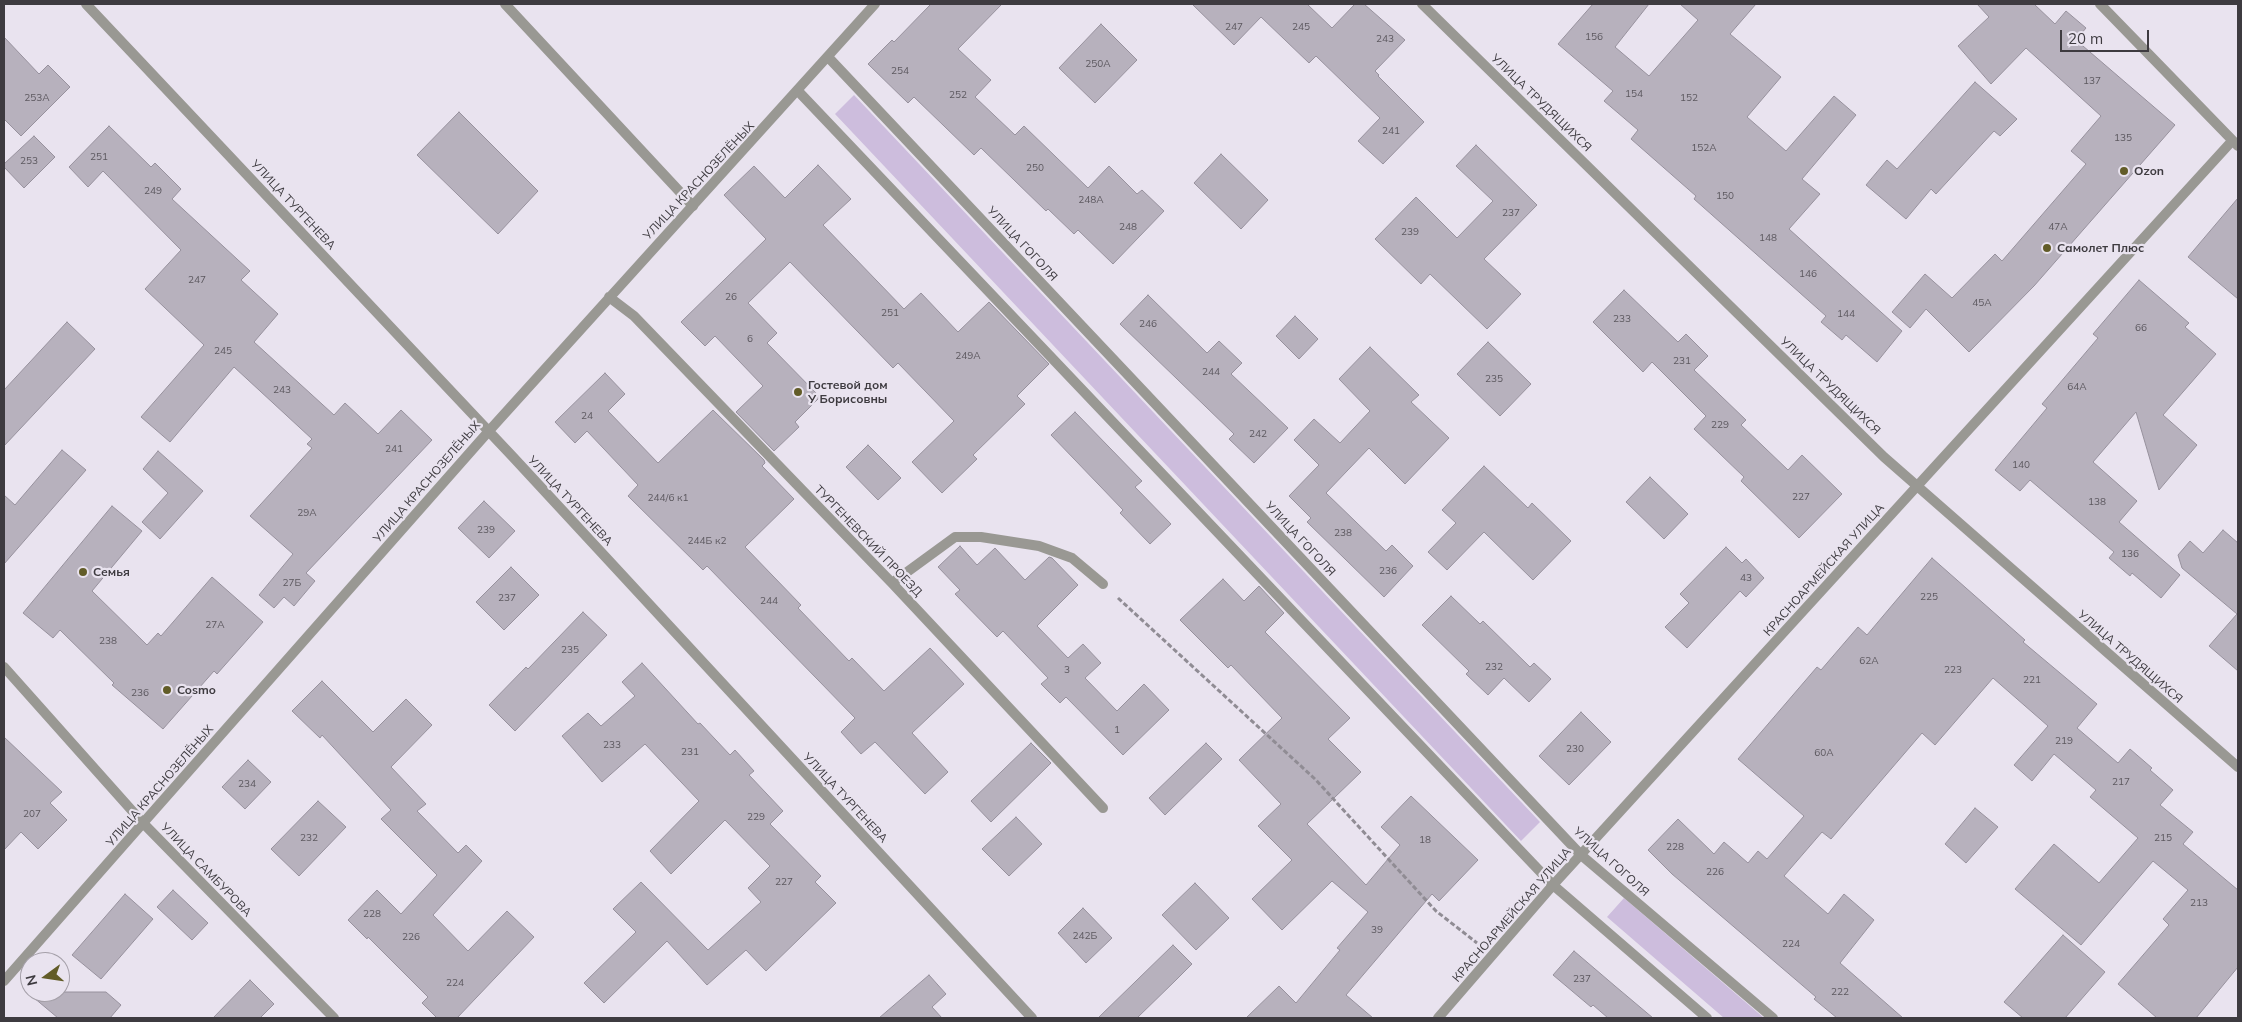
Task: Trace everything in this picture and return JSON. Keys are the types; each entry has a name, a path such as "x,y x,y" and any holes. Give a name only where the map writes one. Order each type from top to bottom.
{"street":[{"name":"УЛИЦА ТУРГЕНЕВА","path":"86,4 488,432 1032,1018"},
{"path":"505,4 693,206"},
{"name":"УЛИЦА КРАСНОЗЕЛЁНЫХ","path":"4,981 488,432 875,4"},
{"name":"УЛИЦА ТРУДЯЩИХСЯ","path":"1422,4 1870,443 2238,768"},
{"path":"2100,4 2235,144"},
{"name":"УЛИЦА ГОГОЛЯ","path":"828,57 1581,855 1773,1018"},
{"path":"798,91 1552,885 1707,1018"},
{"name":"КРАСНОАРМЕЙСКАЯ УЛИЦА","path":"1438,1018 1552,885 1917,486 2235,144"},
{"name":"ТУРГЕНЕВСКИЙ ПРОЕЗД","path":"609,297 634,316 892,583 1103,808"},
{"path":"892,583 955,537 981,537 1039,546 1072,558 1103,584"},
{"name":"УЛИЦА САМБУРОВА","path":"4,667 143,823 334,1018"}],"path":[{"path":"1103,584 1315,779 1436,911 1492,955"}],"shaded area":[{"path":"854,95 1540,822 1521,841 835,114"},
{"path":"1624,898 1764,1018 1724,1018 1607,917"}],"building":[{"path":"931,4 1002,4 958,49 991,80 975,97 1015,135 1024,126 1088,188 1109,166 1137,194 1142,190 1164,211 1113,264 1078,230 1074,234 1048,209 1046,211 981,148 974,155 914,97 908,103 868,64 892,40 894,42"},
{"path":"1192,4 1307,4 1332,28 1355,4 1364,4 1405,40 1375,71 1424,122 1383,164 1358,141 1380,118 1316,56 1309,63 1261,17 1234,45"},
{"path":"1593,4 1649,4 1615,47 1649,76 1698,20 1680,4 1756,4 1730,34 1781,77 1747,117 1786,151 1834,96 1856,115 1802,179 1820,194 1789,229 1902,331 1877,362 1846,335 1842,340 1821,322 1826,316 1694,199 1696,196 1631,139 1638,130 1604,101 1613,91 1558,44"},
{"path":"1977,4 2034,4 2055,24 2066,11 2086,28 2076,40 2175,125 2034,286 1969,352 1926,309 1910,328 1892,312 1925,274 1952,298 1995,254 2002,261 2086,164 2071,151 2101,116 2026,48 1991,84 1958,46 1989,17"},
{"path":"1101,24 1137,60 1095,103 1059,68"},
{"path":"4,37 39,74 48,65 70,87 21,136 4,119"},
{"path":"1975,82 2017,119 2000,136 1994,131 1936,194 1931,189 1906,219 1866,185 1887,160 1897,169"},
{"path":"459,112 538,191 498,234 417,155"},
{"path":"109,126 151,167 155,163 181,189 172,199 250,271 241,280 278,314 254,342 334,415 345,403 378,434 401,410 432,440 306,573 315,581 294,606 284,597 274,608 259,595 293,554 250,516 312,448 307,444 312,439 234,367 170,442 141,417 204,345 145,289 181,250 103,171 88,187 69,167"},
{"path":"34,136 55,157 24,188 4,167 4,164"},
{"path":"1476,145 1537,205 1484,259 1521,294 1487,329 1430,274 1421,284 1375,239 1416,197 1457,238 1493,201 1456,166"},
{"path":"1221,154 1268,200 1241,229 1194,183"},
{"path":"818,165 851,199 823,225 904,309 921,293 958,332 989,302 1049,364 1017,396 1025,404 973,455 977,459 942,493 912,462 954,421 898,363 893,368 790,262 748,303 777,333 767,343 820,397 795,422 799,427 774,451 736,412 763,386 715,336 705,346 681,322 766,239 724,195 754,166 785,198"},
{"path":"2238,198 2238,299 2188,257"},
{"path":"2139,280 2189,323 2185,327 2216,354 2163,415 2197,445 2159,490 2136,412 2093,462 2137,501 2119,522 2180,575 2161,598 2132,573 2130,576 2109,558 2114,552 2030,480 2020,491 1995,470 2047,408 2042,404 2098,338 2093,334"},
{"path":"1624,290 1678,342 1686,334 1708,356 1694,370 1746,420 1741,425 1788,470 1802,455 1842,494 1799,538 1741,481 1744,477 1694,429 1706,416 1652,362 1643,372 1593,322"},
{"path":"1148,295 1207,353 1219,341 1242,363 1231,374 1288,428 1254,463 1229,439 1234,434 1120,324"},
{"path":"1295,316 1318,339 1299,359 1276,336"},
{"path":"67,322 95,349 4,446 4,390"},
{"path":"1488,342 1531,384 1500,416 1457,374"},
{"path":"1370,347 1419,395 1411,402 1449,438 1405,484 1369,448 1326,493 1386,551 1392,545 1413,566 1384,597 1307,522 1311,518 1289,496 1319,465 1294,440 1314,419 1340,443 1370,411 1339,379"},
{"path":"605,373 625,394 608,411 658,463 713,410 764,460 765,463 762,466 794,499 745,547 801,605 798,608 849,661 852,658 884,691 930,648 964,684 912,733 948,772 925,794 875,742 861,754 841,732 855,718 707,566 703,570 628,496 638,485 587,431 575,443 555,422"},
{"path":"1075,412 1142,481 1135,487 1171,524 1150,544 1120,513 1123,510 1051,435"},
{"path":"868,445 901,478 878,500 846,467"},
{"path":"62,450 86,470 4,564 4,495 15,505"},
{"path":"158,451 203,491 160,539 142,522 168,493 143,469"},
{"path":"1484,466 1528,508 1532,503 1571,541 1533,580 1484,532 1447,570 1428,552 1456,523 1442,510"},
{"path":"1650,477 1688,514 1664,539 1626,502"},
{"path":"484,501 515,531 489,558 458,528"},
{"path":"112,506 142,531 92,591 147,645 158,633 161,636 212,577 263,622 217,674 214,671 163,729 112,685 114,683 60,630 53,638 23,613"},
{"path":"2223,530 2238,543 2238,671 2209,646 2237,614 2182,568 2178,555 2190,541 2203,553"},
{"path":"960,546 977,565 995,548 1025,580 1049,557 1052,558 1078,585 1037,626 1068,658 1083,644 1101,663 1085,678 1117,711 1144,684 1169,710 1123,755 1066,697 1060,703 1041,684 1048,678 1003,631 997,637 955,594 960,590 938,567"},
{"path":"1726,547 1742,563 1746,559 1764,578 1746,597 1740,591 1687,648 1665,627 1689,603 1680,594"},
{"path":"1932,558 2025,640 2023,642 2097,704 2077,728 2118,763 2130,749 2152,768 2150,770 2173,790 2160,805 2193,832 2183,844 2238,890 2238,967 2196,1018 2157,1018 2118,984 2169,925 2163,919 2188,890 2153,861 2081,945 2015,889 2054,844 2099,883 2138,838 2090,797 2096,790 2054,754 2032,781 2014,765 2048,726 1993,678 1935,745 1922,733 1831,839 1822,832 1784,876 1828,914 1844,894 1874,920 1840,963 1903,1018 1837,1018 1814,999 1816,997 1672,874 1648,850 1678,819 1714,854 1724,842 1748,863 1758,851 1767,859 1804,816 1738,759 1817,667 1821,670 1858,627 1867,635"},
{"path":"511,567 539,595 504,630 476,602"},
{"path":"1223,579 1244,601 1259,586 1284,613 1265,632 1350,718 1328,739 1361,772 1307,824 1366,885 1400,845 1381,827 1411,796 1478,860 1439,901 1432,894 1346,995 1373,1018 1246,1018 1279,986 1296,1003 1340,950 1337,948 1368,912 1332,881 1282,930 1252,899 1292,860 1258,826 1281,804 1239,760 1282,718 1231,665 1228,668 1180,620"},
{"path":"1451,596 1480,624 1483,621 1530,667 1534,663 1551,679 1529,702 1504,678 1488,695 1466,674 1469,671 1422,625"},
{"path":"583,612 607,635 515,731 489,705 526,667 528,669"},
{"path":"642,663 698,724 700,723 730,755 735,750 754,771 749,775 783,811 770,824 821,876 815,882 836,903 766,971 746,950 707,985 667,941 604,1003 584,983 636,932 613,909 641,882 708,950 761,902 748,888 770,866 725,820 671,874 650,851 699,801 645,744 602,782 562,736 588,713 601,726 635,696 622,682"},
{"path":"322,681 373,732 406,699 432,725 391,767 426,804 417,811 458,853 466,845 482,861 433,915 468,951 507,911 534,937 457,1018 437,1018 422,1003 428,997 368,937 367,939 348,920 377,890 401,914 437,875 381,819 391,810 322,735 320,738 292,711"},
{"path":"1581,712 1611,742 1569,785 1539,756"},
{"path":"4,737 62,792 50,803 67,820 38,849 21,832 4,850"},
{"path":"1031,743 1051,763 991,822 971,801"},
{"path":"1206,743 1222,759 1165,815 1149,798"},
{"path":"248,760 271,782 245,809 222,787"},
{"path":"318,801 346,827 299,876 271,849"},
{"path":"1975,808 1998,827 1966,863 1945,844"},
{"path":"1016,817 1042,844 1009,876 982,849"},
{"path":"1195,883 1229,918 1196,950 1162,915"},
{"path":"173,890 208,923 192,940 157,907"},
{"path":"125,894 153,919 101,979 72,955"},
{"path":"1083,908 1112,938 1086,963 1058,933"},
{"path":"2063,935 2105,972 2065,1018 2023,1018 2004,1002"},
{"path":"1173,945 1192,964 1137,1018 1098,1018"},
{"path":"1574,951 1653,1018 1608,1018 1593,1005 1591,1007 1553,975"},
{"path":"929,975 946,994 932,1007 942,1018 879,1018"},
{"path":"250,980 274,1004 260,1018 213,1018"},
{"path":"70,992 106,992 121,1005 110,1018 58,1018 39,1002 70,1002"}],"place":[{"name":"Ozon","path":"2124,171"},
{"name":"Самолет Плюс","path":"2047,248"},
{"name":"Гостевой дом У Борисовны","path":"798,392"},
{"name":"Семья","path":"83,572"},
{"name":"Cosmo","path":"167,690"}]}
